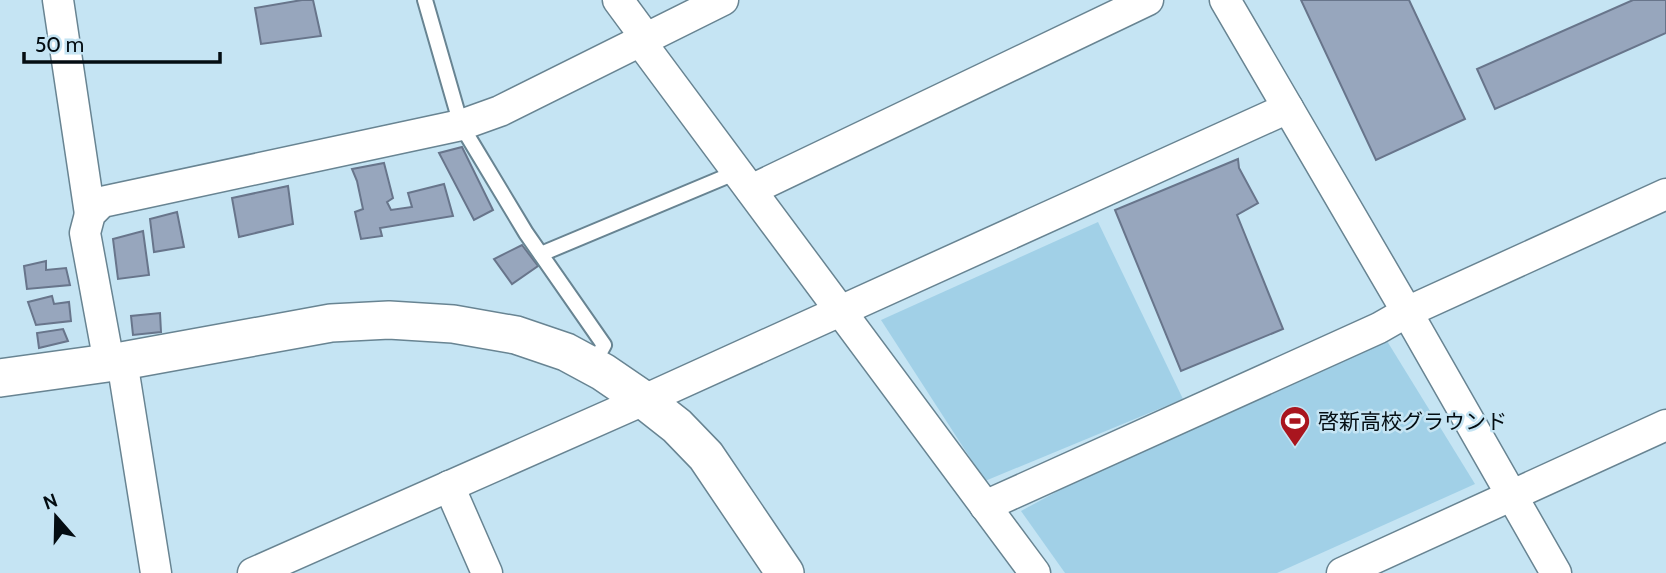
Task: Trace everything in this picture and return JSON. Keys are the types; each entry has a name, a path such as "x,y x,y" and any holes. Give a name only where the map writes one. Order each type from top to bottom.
{"street":[{"path":"58,0 90,214 85,233 115,363 156,573"},
{"path":"618,0 744,181 1035,573"},
{"path":"90,214 102,202 461,125 500,111 723,0"},
{"path":"744,181 1148,0"},
{"path":"1225,0 1556,573"},
{"path":"253,573 644,400 1288,108"},
{"path":"985,506 1379,328 1407,312 1666,194"},
{"path":"0,378 115,363 331,323 389,320 453,324 516,335 566,352 603,372 677,426 706,456 785,573"},
{"path":"1342,573 1666,425"},
{"path":"449,486 487,573"}],"lane":[{"path":"425,0 461,125 526,233 604,345 592,366"},
{"path":"541,254 744,181"}],"shaded area":[{"path":"1098,222 1183,399 985,481 881,320"},
{"name":"啓新高校グラウンド","path":"1379,328 1475,484 1277,573 1065,573 1021,511 1204,412"}],"building":[{"path":"313,0 321,36 261,44 255,8"},
{"path":"1301,0 1409,0 1465,119 1376,160"},
{"path":"1633,0 1666,0 1666,33 1495,109 1477,69"},
{"path":"462,147 493,210 474,220 439,153"},
{"path":"1238,159 1239,168 1258,203 1237,215 1283,329 1181,371 1115,210"},
{"path":"384,163 393,198 387,202 391,210 412,207 408,193 444,184 453,216 380,228 382,236 361,239 355,212 363,209 352,169"},
{"path":"288,186 293,224 239,237 232,198"},
{"path":"177,212 184,247 154,252 150,219"},
{"path":"143,231 149,275 118,279 113,239"},
{"path":"522,245 538,266 512,284 494,259"},
{"path":"46,261 46,270 66,268 70,285 27,289 24,266"},
{"path":"52,296 54,304 69,302 71,321 36,325 28,302"},
{"path":"160,313 161,332 133,335 131,316"},
{"path":"63,329 68,341 39,348 37,333"}],"place":[{"name":"啓新高校グラウンド","path":"1295,448"}]}
